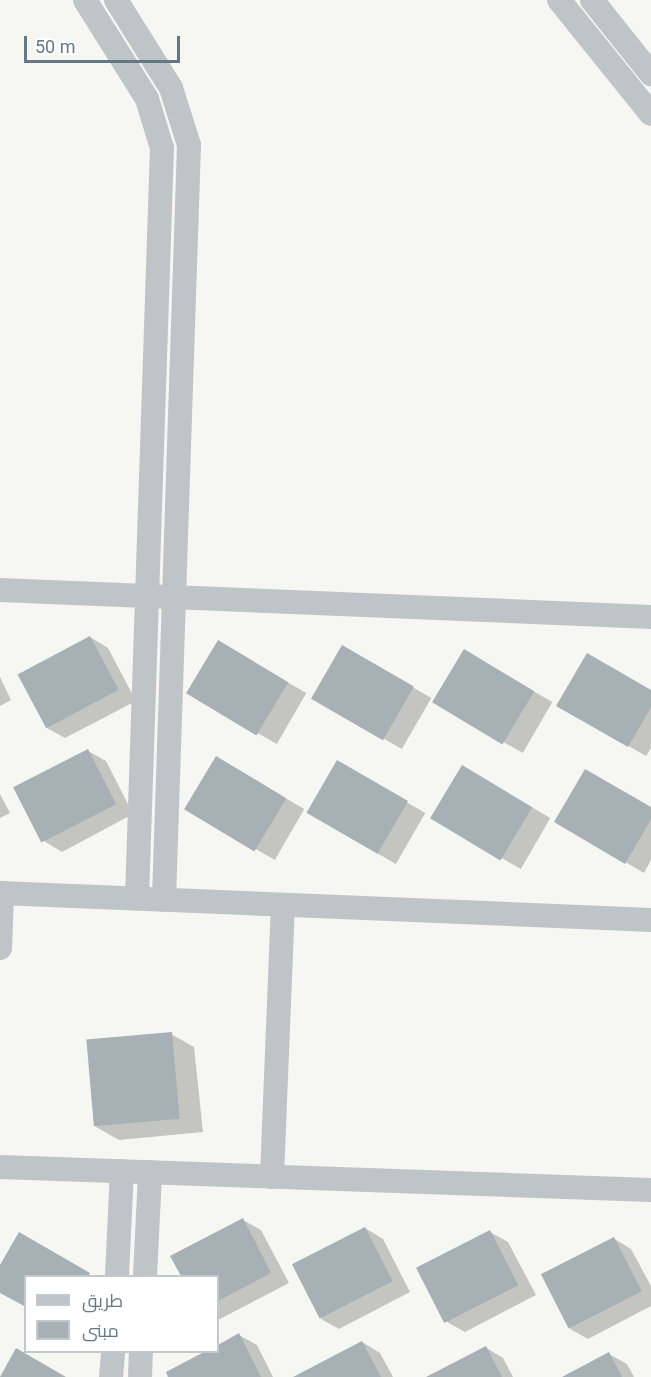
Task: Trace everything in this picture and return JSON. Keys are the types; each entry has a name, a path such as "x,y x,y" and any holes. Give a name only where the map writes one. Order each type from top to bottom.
{"street":[{"path":"85,0 147,99 162,148 137,899"},
{"path":"116,0 171,88 189,145 164,900"},
{"path":"559,0 651,114"},
{"path":"592,0 651,74"},
{"path":"0,591 651,618"},
{"path":"0,948 1,893 651,920"},
{"path":"272,1177 283,905"},
{"path":"0,1167 651,1190"},
{"path":"117,1275 122,1171"},
{"path":"145,1275 150,1172"},
{"path":"111,1377 113,1353"},
{"path":"140,1377 141,1353"}],"building":[{"path":"90,636 119,690 46,728 18,674"},
{"path":"218,640 288,682 256,735 186,693"},
{"path":"342,645 414,686 383,740 311,699"},
{"path":"464,649 534,691 502,744 432,702"},
{"path":"587,653 651,690 651,707 628,747 556,706"},
{"path":"88,749 116,804 41,842 13,787"},
{"path":"216,756 286,798 254,851 184,809"},
{"path":"337,760 408,801 378,854 306,813"},
{"path":"462,765 532,807 500,860 430,818"},
{"path":"585,769 651,807 651,819 625,864 554,822"},
{"path":"172,1032 180,1119 94,1126 86,1039"},
{"path":"243,1218 271,1273 219,1300 219,1275 180,1275 170,1256"},
{"path":"365,1227 393,1281 320,1319 292,1264"},
{"path":"490,1230 518,1285 444,1323 416,1268"},
{"path":"19,1232 90,1273 89,1275 24,1275 24,1306 0,1293 0,1265"},
{"path":"614,1237 642,1291 569,1329 541,1274"},
{"path":"239,1333 261,1377 168,1377 166,1372 202,1353 219,1353 219,1344"},
{"path":"362,1341 381,1377 293,1377"},
{"path":"486,1346 502,1377 426,1377"},
{"path":"16,1348 66,1377 0,1377"},
{"path":"609,1352 622,1377 562,1377"}]}
